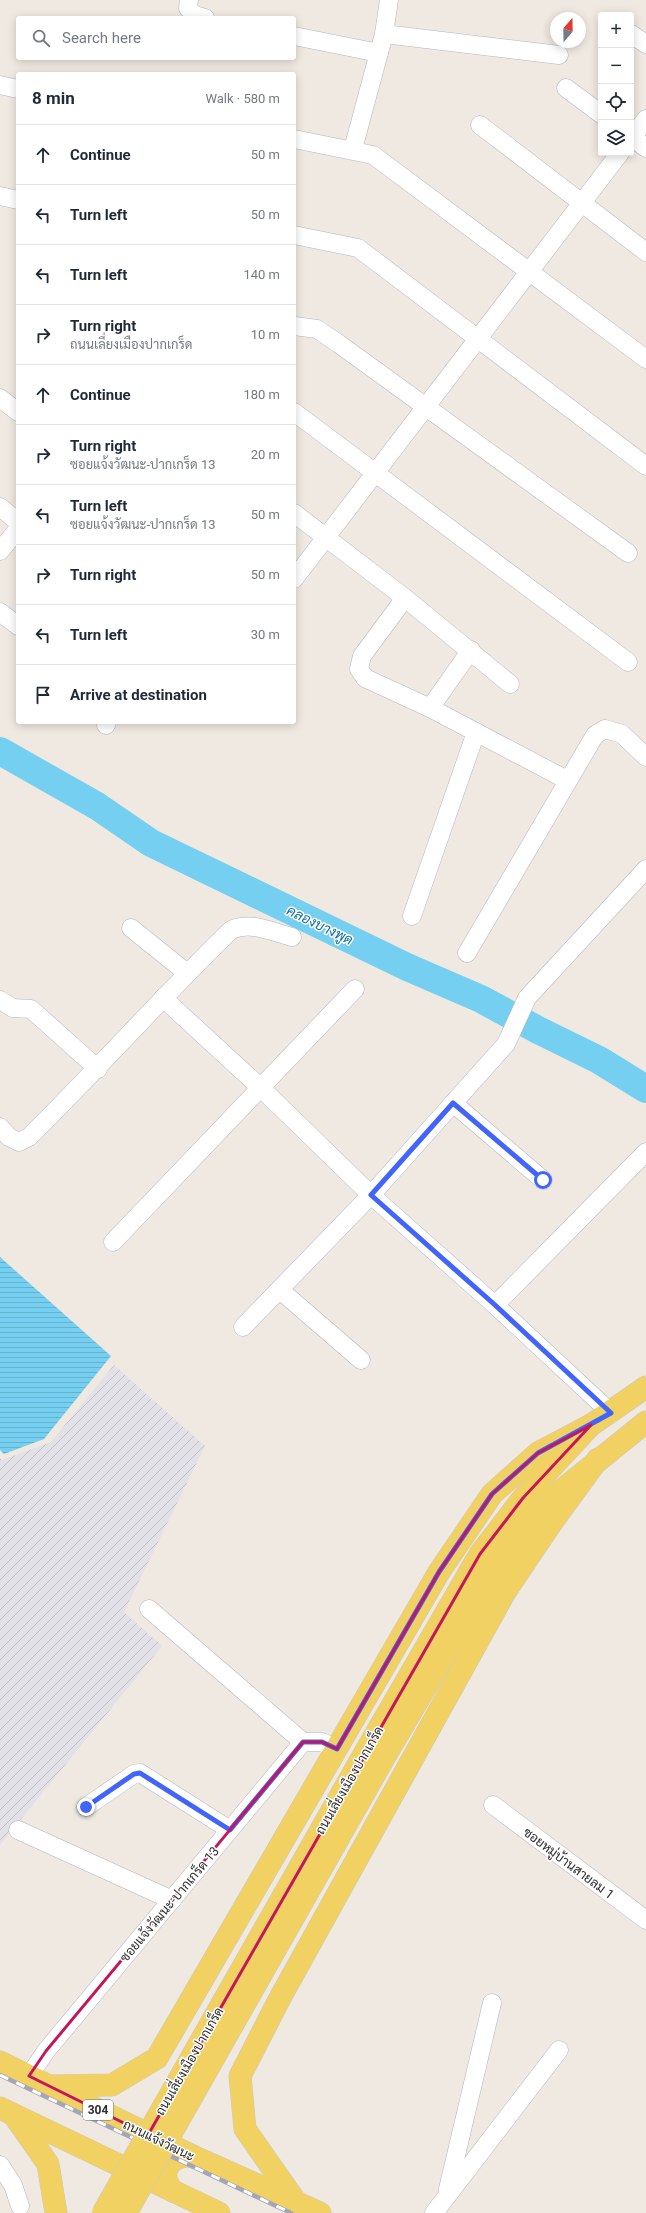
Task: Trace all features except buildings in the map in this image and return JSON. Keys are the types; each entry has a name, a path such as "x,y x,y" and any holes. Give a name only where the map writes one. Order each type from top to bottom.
{"main road":[{"name":"ถนนเลี่ยงเมืองปากเกร็ด","path":"126,2213 375,1753 480,1554 523,1498 590,1425 611,1413 646,1387"},
{"name":"ถนนเลี่ยงเมืองปากเกร็ด","path":"103,2213 375,1753 501,1558 542,1506 598,1459 646,1422"},
{"path":"49,2086 112,2085 157,2058 439,1572 492,1494 538,1453 590,1425"},
{"path":"296,2202 245,2129 240,2076 280,1998 505,1592 550,1525 598,1459"},
{"path":"210,1969 214,1985 226,2006 244,2014 267,2008 280,1998"},
{"name":"ถนนแจ้งวัฒนะ","path":"0,2062 144,2133 320,2213"},
{"path":"7,2112 219,2213"},
{"path":"7,2112 48,2164 56,2213"},
{"path":"124,2168 144,2169 149,2164 153,2151 152,2144 144,2133"},
{"path":"173,2191 166,2181 165,2174 172,2162 184,2156 197,2158"}],"street":[{"path":"189,0 188,8 194,15 198,16"},
{"path":"353,149 384,34 390,0"},
{"path":"384,34 559,55"},
{"path":"296,36 379,52"},
{"path":"634,36 646,44"},
{"path":"0,85 16,88"},
{"path":"566,88 598,112"},
{"path":"635,140 646,119"},
{"path":"480,124 580,203 646,252"},
{"path":"296,139 353,149 373,155 646,359"},
{"path":"296,576 374,473 478,340 580,203 618,156"},
{"path":"0,196 16,200"},
{"path":"296,235 358,248 646,466"},
{"path":"296,326 317,329 628,553"},
{"path":"0,398 16,410"},
{"path":"296,414 628,662"},
{"path":"0,507 16,520"},
{"path":"296,515 471,650 510,684"},
{"path":"0,551 16,531"},
{"path":"404,598 362,656 359,669 365,678 430,708 567,780"},
{"path":"0,612 16,624"},
{"path":"430,708 471,650"},
{"path":"467,954 567,780 595,735 605,729 622,734 646,757"},
{"path":"412,916 476,732"},
{"path":"243,1327 371,1195 506,1044 527,998 646,868"},
{"path":"0,1127 9,1137 19,1142 29,1137 98,1069 186,973 231,930 240,926 251,925 292,937"},
{"path":"131,928 186,973"},
{"path":"113,1242 355,989"},
{"path":"163,998 261,1088 371,1195 495,1305 611,1413"},
{"path":"0,1000 13,1008 31,1009 98,1069"},
{"path":"453,1103 543,1180"},
{"path":"495,1305 646,1152"},
{"path":"280,1290 361,1360"},
{"path":"149,1609 303,1742 322,1742 337,1749"},
{"name":"ซอยแจ้งวัฒนะ-ปากเกร็ด 13","path":"29,2076 46,2051 303,1742"},
{"path":"86,1807 134,1774 140,1773 230,1830"},
{"name":"ซอยหมู่บ้านสายลม 1","path":"493,1805 646,1920"},
{"path":"18,1830 172,1900"},
{"path":"447,2195 492,2003"},
{"path":"434,2213 559,2050"},
{"path":"0,2165 13,2185 20,2206"}],"highlighted area":[{"path":"591,1425 523,1498 480,1554 148,2135 29,2076 46,2051 303,1742 322,1742 337,1749 439,1572 492,1494 538,1453"}],"shaded area":[{"path":"114,1365 205,1446 124,1612 162,1646 0,1845 0,1458 2,1460 51,1442"}],"water":[{"path":"0,1257 111,1356 44,1439 4,1454 0,1450"}],"waterway":[{"name":"คลองบางพูด","path":"0,751 97,806 151,843 407,967 481,999 538,1030 599,1060 646,1089"}],"railway":[{"path":"0,2075 291,2213"}],"route":[{"path":"86,1807 134,1774 140,1773 144,1774 230,1830 303,1742 322,1742 337,1749 439,1572 492,1494 538,1453 611,1413 495,1305 371,1195 453,1103 543,1180"}]}
